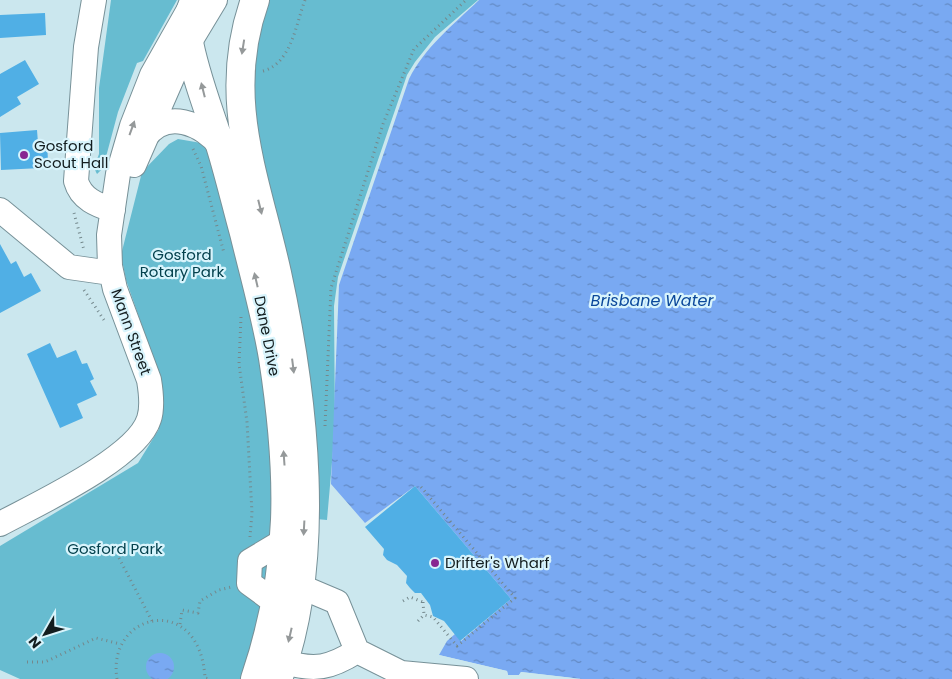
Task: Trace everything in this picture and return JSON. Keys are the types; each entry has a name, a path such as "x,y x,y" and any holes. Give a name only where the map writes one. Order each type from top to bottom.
{"highway":[{"name":"Dane Drive","path":"195,0 189,17 189,41 221,147 255,275 272,356 284,458 285,596 281,671"},
{"name":"Dane Drive","path":"255,0 243,47 240,112 247,155 286,316 303,459 305,506 285,596 255,679"}],"street":[{"path":"94,0 86,47 80,151 76,179 79,189 94,203 116,200"},
{"name":"Mann Street","path":"0,524 110,461 136,439 149,419 151,393 149,380 121,308 111,273 109,244 124,150 152,74 195,0"},
{"name":"Mann Street","path":"116,200 189,41 215,0"},
{"path":"145,138 162,125 187,122 205,130 221,147"},
{"path":"0,210 69,267 111,273"},
{"path":"285,540 250,572 285,596 311,591 337,602 354,653 376,679"},
{"path":"281,671 302,667 334,665 354,653"},
{"path":"354,653 401,673 466,679"}],"path":[{"path":"257,71 269,70 279,64 287,50 305,0"},
{"path":"323,434 330,288 382,124 414,50 466,0"},
{"path":"189,143 201,166 226,259"},
{"path":"80,285 106,325"},
{"path":"180,624 182,610 198,614 200,601 250,572 252,513 247,422 239,364 241,315"},
{"path":"421,487 515,598 457,646 433,617 424,615"},
{"path":"119,558 152,621"},
{"path":"403,601 410,597 424,600 424,615 418,621"},
{"path":"117,679 116,659 120,644 138,627 152,621 180,624 198,646 202,655 205,678 210,679"},
{"path":"27,662 45,662 96,638 120,644"}],"green space":[{"path":"111,0 177,0 143,61 137,63 118,112 103,168 97,174 94,168 99,154 99,88"},
{"path":"270,0 478,0 435,37 407,75 338,277 334,306 335,428 327,520 316,519 254,112 258,41"},
{"name":"Gosford Rotary Park","path":"178,139 207,144 265,361 271,415 274,567 248,679 20,679 0,670 0,546 138,463 159,429 157,369 126,280 121,255 142,172 169,144"}],"water":[{"name":"Brisbane Water","path":"479,0 952,0 952,679 582,679 521,672 519,675 508,675 507,671 439,655 447,641 455,634 461,641 511,599 415,486 365,523 331,484 339,285 409,79 431,47"},
{"path":"160,653 170,657 174,667 170,677 160,681 150,677 146,667 150,657"}],"pier":[{"path":"439,655 507,671 508,675 519,675 521,672 582,679 522,675 519,678 508,677 505,673 438,657"}],"building":[{"path":"45,13 46,35 0,38 0,15"},
{"path":"25,60 39,84 17,97 21,104 0,117 0,74"},
{"name":"Gosford Scout Hall","path":"37,130 38,143 47,142 48,161 40,161 41,168 1,170 0,133"},
{"path":"0,244 11,264 16,261 24,277 31,273 41,291 0,313"},
{"path":"50,343 57,358 76,350 82,364 87,363 94,379 90,381 97,395 77,404 83,418 60,428 27,354"},
{"name":"Drifter's Wharf","path":"415,486 511,599 460,641 444,621 433,616 430,605 421,593 415,593 410,588 406,583 407,576 397,565 387,560 383,555 384,549 365,527"}],"place":[{"name":"Gosford Scout Hall","path":"24,155"},
{"name":"Drifter's Wharf","path":"435,563"}],"park label":[{"name":"Gosford Park","path":"115,549"}]}
